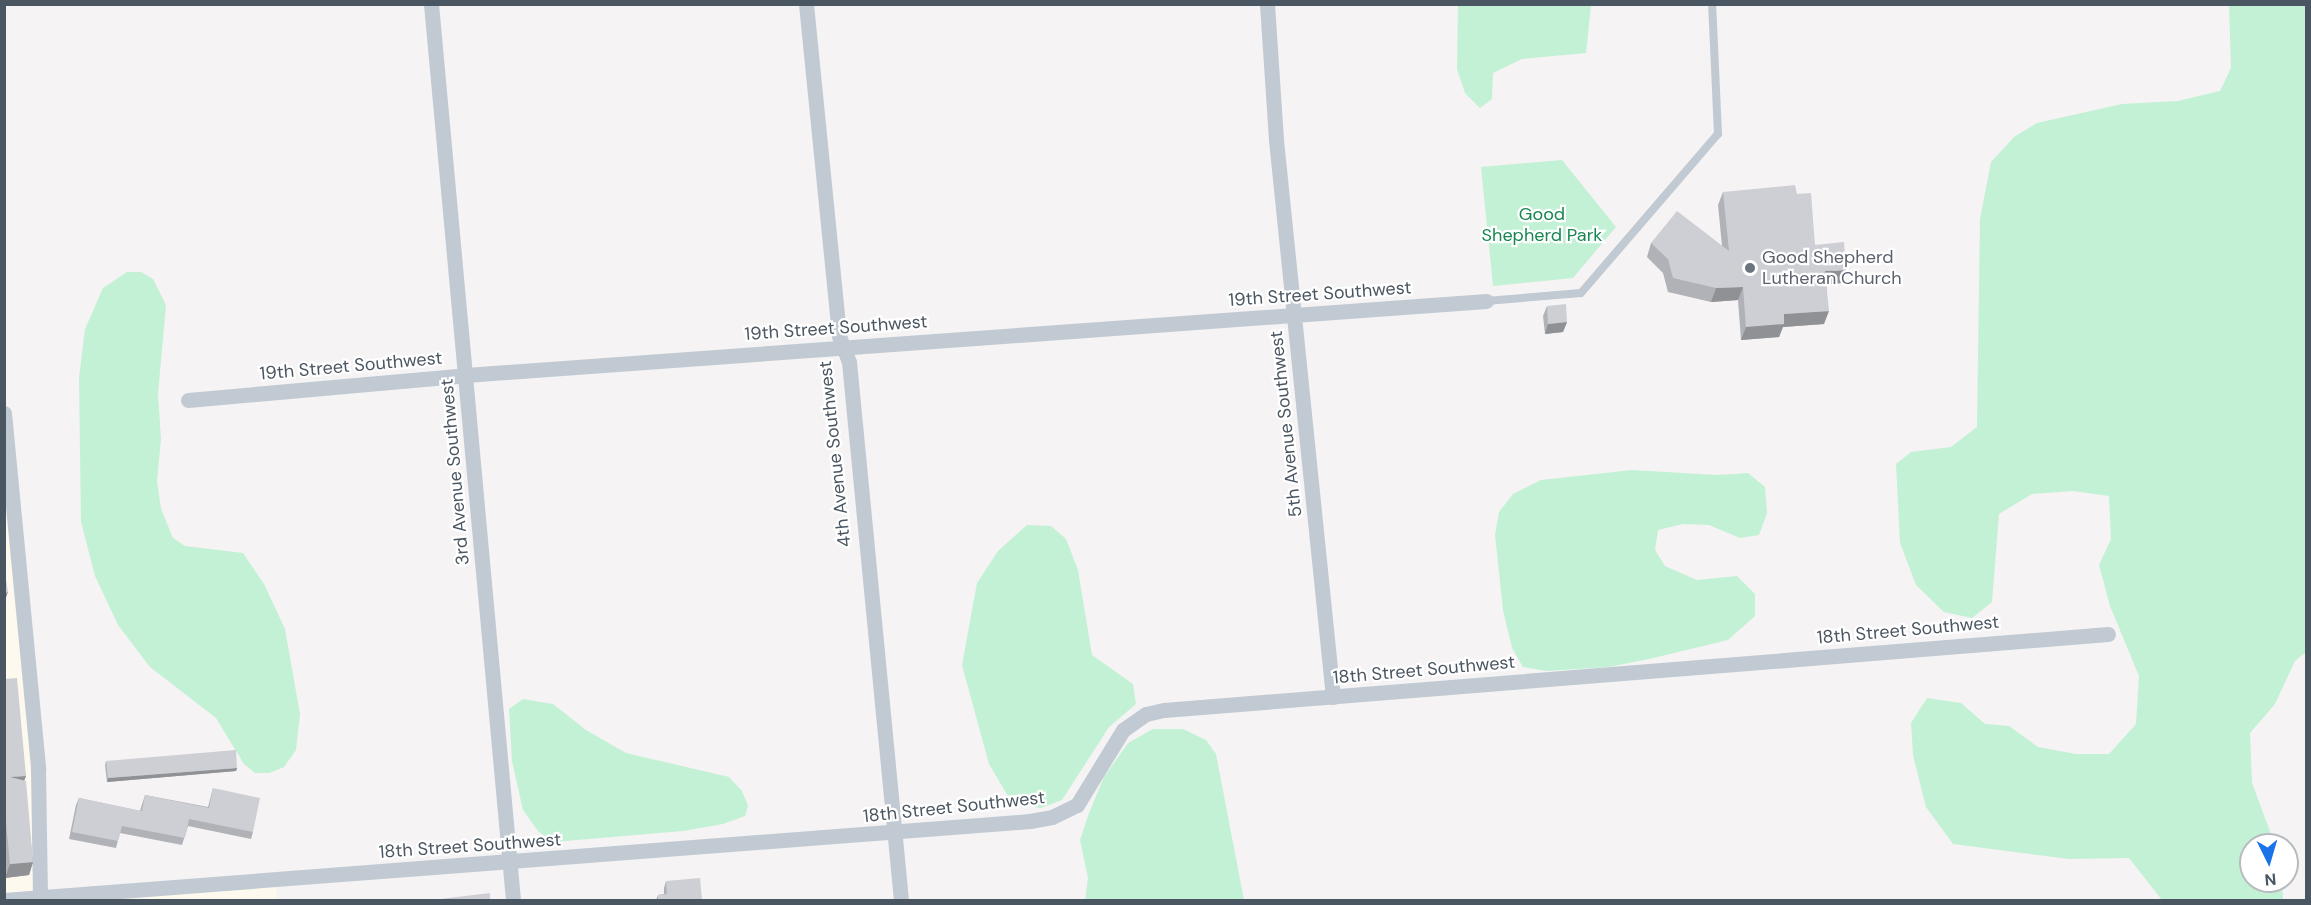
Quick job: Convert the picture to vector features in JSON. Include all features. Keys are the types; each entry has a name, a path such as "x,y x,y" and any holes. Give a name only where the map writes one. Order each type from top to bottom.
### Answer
{"street":[{"name":"3rd Avenue Southwest","path":"430,4 513,900"},
{"name":"4th Avenue Southwest","path":"806,4 842,347 849,362 901,900"},
{"name":"5th Avenue Southwest","path":"1267,4 1332,697"},
{"name":"19th Street Southwest","path":"188,400 466,375 1486,301"},
{"path":"5,414 38,768 40,897"},
{"name":"18th Street Southwest","path":"4,900 510,863 1030,821 1068,810 1087,793 1123,730 1146,714 1182,707 1332,697 2108,634"}],"lane":[{"path":"1486,301 1581,293 1718,134 1712,4"}],"path":[{"path":"275,900 284,900"}],"shaded area":[{"path":"4,413 40,897 276,880 277,900 5,900"}],"green space":[{"path":"1458,5 1591,5 1586,53 1522,59 1493,73 1492,99 1480,108 1465,93 1457,69"},
{"path":"2229,5 2306,5 2306,652 2295,661 2275,704 2250,733 2252,783 2271,833 2239,833 2239,893 2283,893 2283,900 2162,900 2129,858 2069,859 1953,844 1926,807 1913,755 1911,723 1927,698 1961,703 1985,724 2009,726 2038,747 2076,754 2109,754 2136,724 2139,676 2110,606 2099,565 2111,539 2109,496 2073,491 2032,494 1999,514 1992,602 1972,618 1944,612 1916,585 1900,543 1896,464 1911,452 1951,447 1977,427 1980,219 1991,162 2014,137 2037,123 2122,104 2178,101 2220,91 2231,68"},
{"name":"Good Shepherd Park","path":"1562,160 1616,227 1573,278 1493,286 1481,167"},
{"path":"127,272 141,272 153,279 166,305 158,394 161,439 157,481 161,509 173,538 185,546 243,553 264,584 285,629 300,714 296,750 284,767 269,773 255,773 244,764 216,718 150,667 118,625 95,576 81,522 79,378 85,329 103,288"},
{"path":"1632,470 1717,475 1748,473 1765,487 1767,513 1759,535 1740,538 1709,525 1683,524 1658,530 1655,550 1665,566 1697,580 1737,576 1755,594 1755,616 1728,640 1649,659 1609,667 1547,671 1523,667 1512,648 1503,610 1495,535 1499,512 1513,494 1541,480"},
{"path":"1027,525 1051,526 1066,539 1078,570 1092,655 1133,684 1136,704 1109,727 1062,800 1041,808 1012,803 989,764 962,665 977,583 998,551"},
{"path":"523,699 553,704 586,730 626,753 729,777 742,791 748,806 745,816 723,824 683,831 553,842 538,831 523,810 512,761 509,709"},
{"path":"1153,729 1183,729 1206,740 1216,754 1244,900 1085,900 1088,878 1080,840 1089,813 1104,777 1128,743"}],"building":[{"name":"Good Shepherd Lutheran Church","path":"1795,185 1797,194 1811,193 1815,245 1844,242 1846,270 1825,271 1829,311 1784,314 1784,324 1746,327 1743,287 1716,288 1673,278 1668,259 1651,243 1677,211 1729,251 1723,192"},
{"path":"1566,304 1567,322 1548,324 1547,306"},
{"path":"4,567 8,592 4,593"},
{"path":"17,678 26,776 10,777 26,781 33,862 10,864 4,801 4,679"},
{"path":"236,750 237,768 108,778 106,761"},
{"path":"213,788 260,798 253,832 189,819 185,838 122,826 118,841 72,832 79,798 142,811 145,795 209,808"},
{"path":"700,878 702,900 658,900 658,895 667,894 666,881"},
{"path":"490,893 490,900 432,900"}],"place":[{"name":"Good Shepherd Lutheran Church","path":"1750,268"}]}
